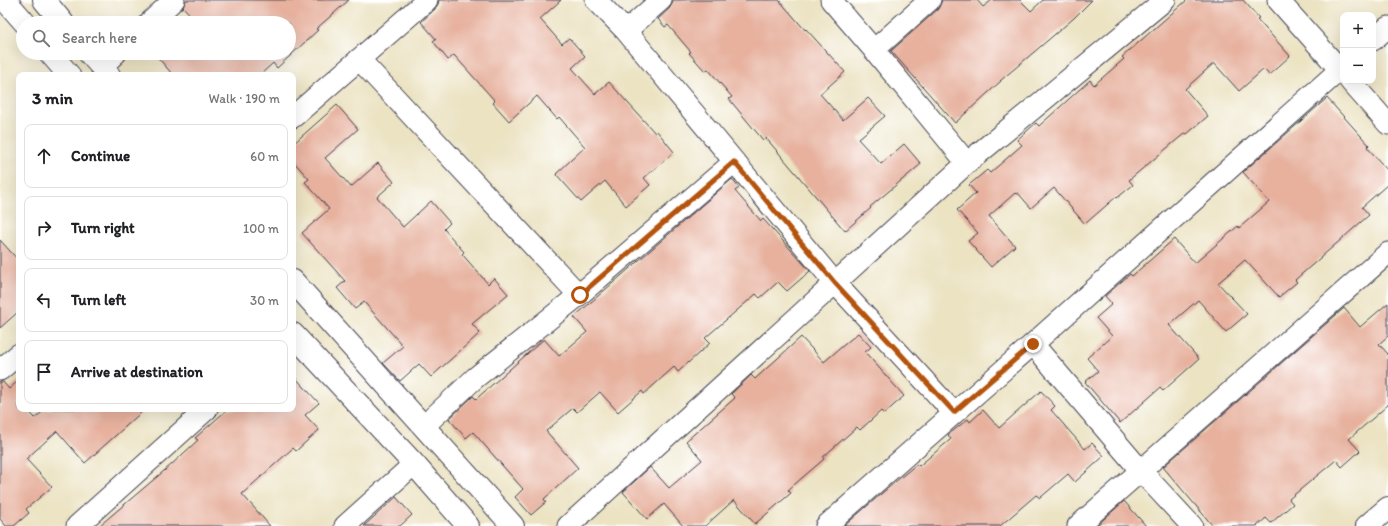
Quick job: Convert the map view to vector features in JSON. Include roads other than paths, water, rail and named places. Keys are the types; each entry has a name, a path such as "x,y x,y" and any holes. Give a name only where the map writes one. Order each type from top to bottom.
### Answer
{"street":[{"path":"5,0 19,16"},
{"path":"44,0 58,16"},
{"path":"157,16 174,0"},
{"path":"296,114 427,0"},
{"path":"596,0 626,32 835,283 954,412"},
{"path":"626,32 661,0"},
{"path":"831,0 967,163"},
{"path":"874,50 930,0"},
{"path":"568,526 967,163 1165,0"},
{"path":"1278,0 1340,69"},
{"path":"1376,37 1388,27"},
{"path":"359,59 580,295"},
{"path":"56,60 66,72"},
{"path":"826,526 954,412 1340,76"},
{"path":"1353,84 1388,124"},
{"path":"424,426 475,378 580,295 734,162"},
{"path":"1078,526 1388,253"},
{"path":"296,284 513,526"},
{"path":"296,337 414,464 468,526"},
{"path":"1033,344 1141,471 1192,526"},
{"path":"0,370 16,357"},
{"path":"77,526 204,412"},
{"path":"345,526 414,464"},
{"path":"1367,526 1388,508"}]}
